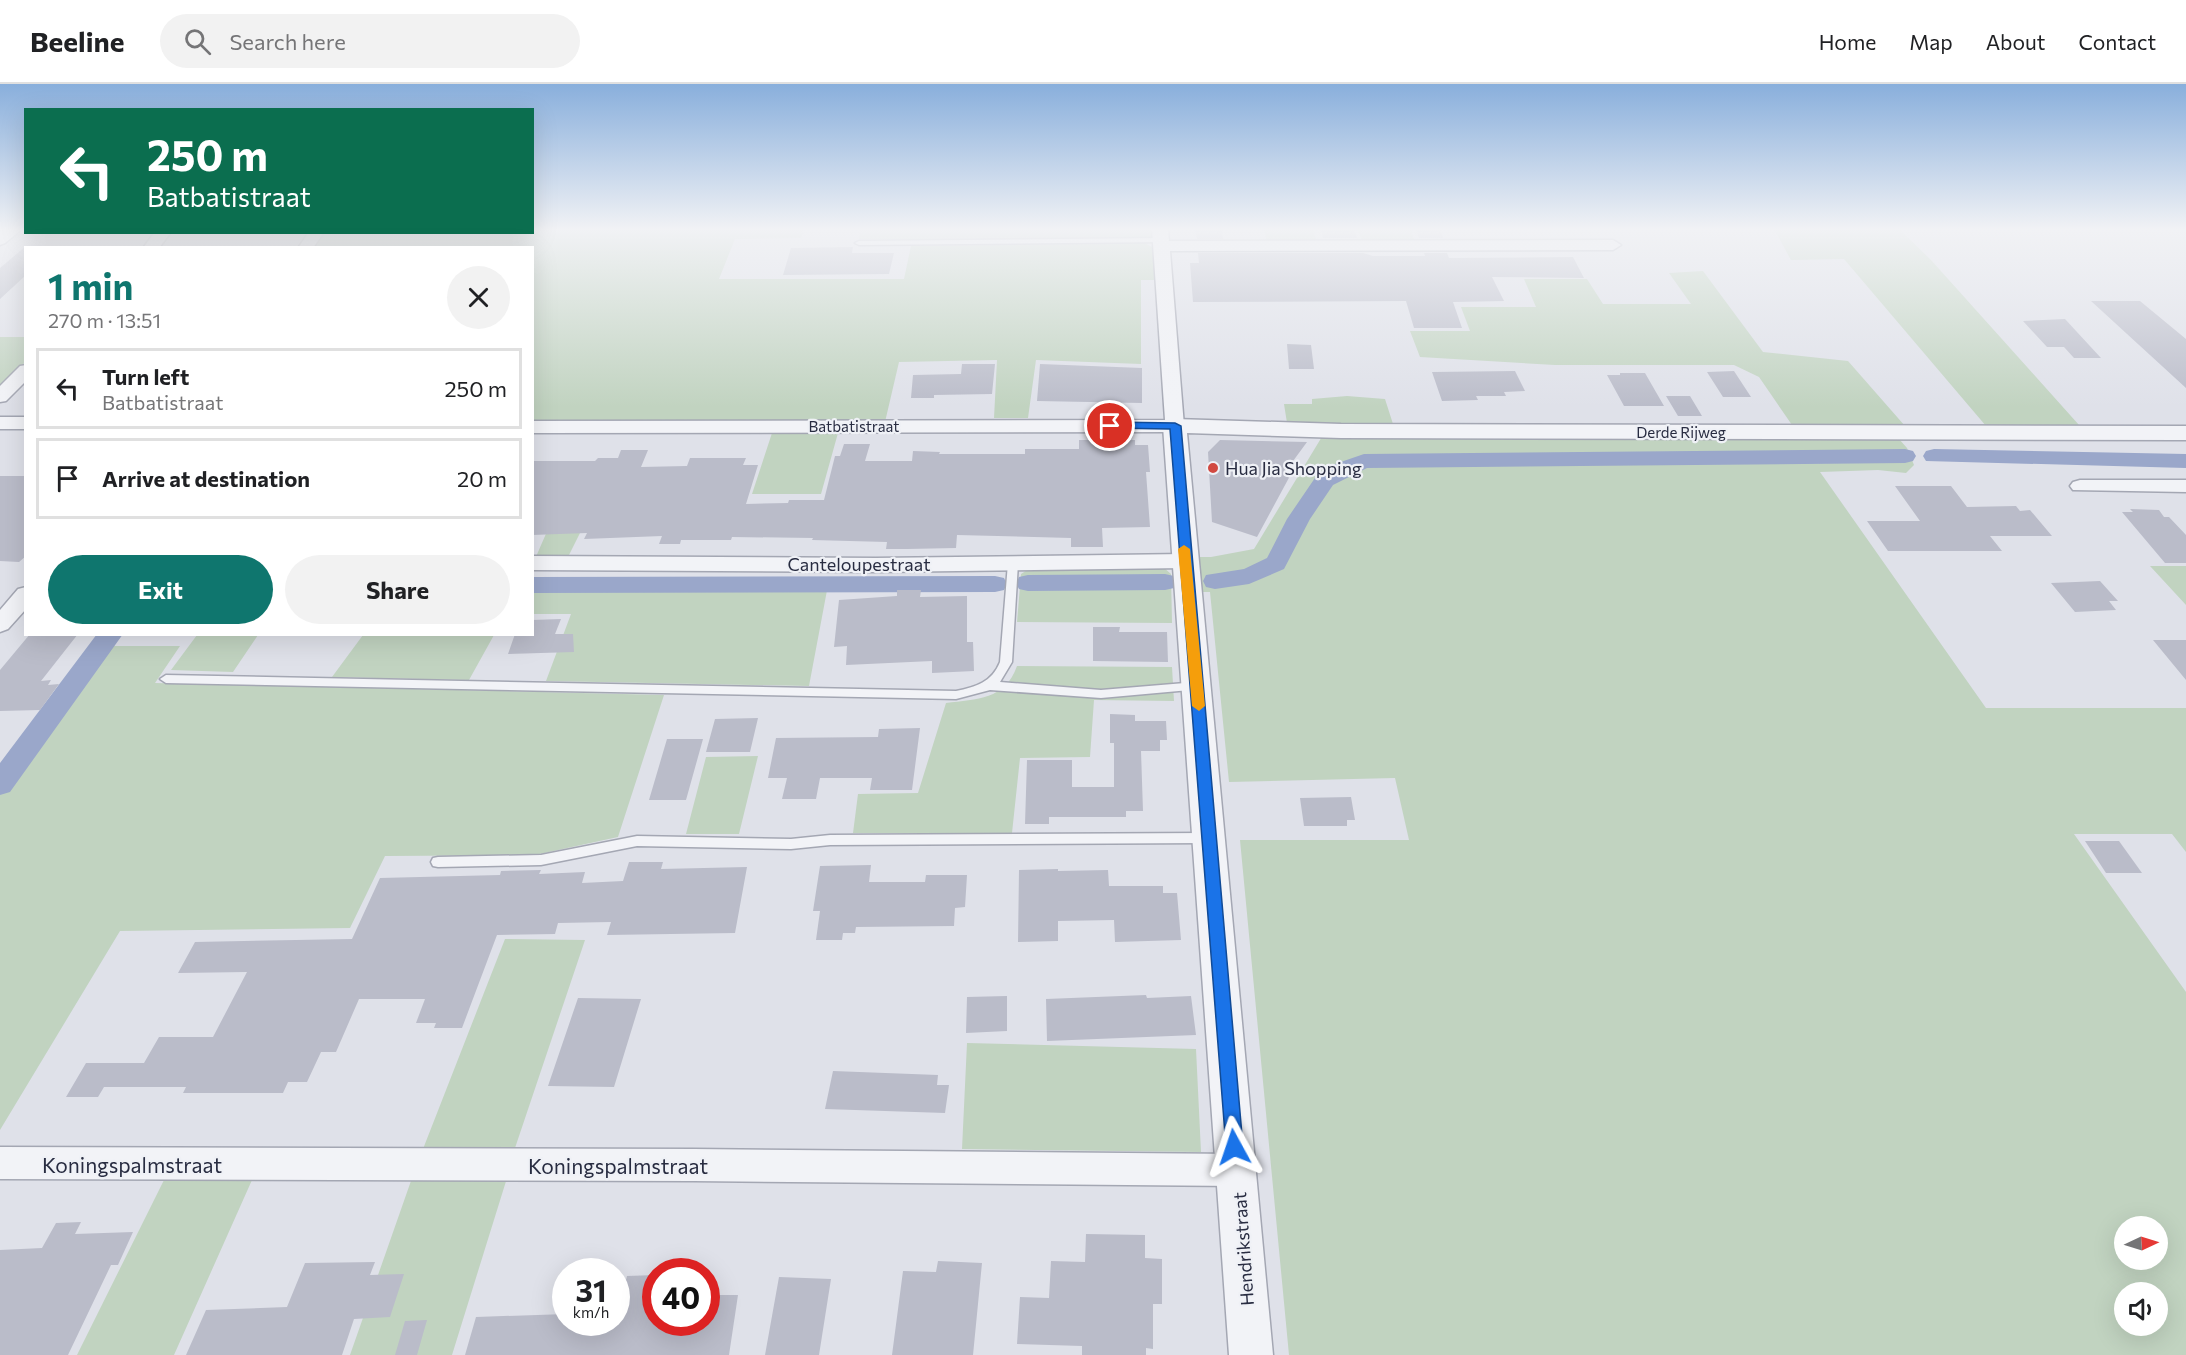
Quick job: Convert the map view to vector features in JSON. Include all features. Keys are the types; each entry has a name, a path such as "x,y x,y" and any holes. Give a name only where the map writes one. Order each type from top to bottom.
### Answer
{"street":[{"path":"1165,288 1175,426"},
{"path":"0,397 24,372"},
{"path":"0,423 24,423"},
{"name":"Batbatistraat","path":"534,427 1024,424 1175,426"},
{"name":"Derde Rijweg","path":"1175,426 1341,431 2186,433"},
{"name":"Hendrikstraat","path":"1175,426 1251,1355"},
{"path":"2080,486 2186,486"},
{"name":"Canteloupestraat","path":"534,563 876,565 1185,561"},
{"path":"0,624 24,596"},
{"name":"Koningspalmstraat","path":"0,1163 682,1164 1237,1170"}],"lane":[{"path":"166,679 956,695 990,686 1003,672 1006,662 1013,563"},
{"path":"990,686 1101,694 1197,686"},
{"path":"438,862 541,860 637,841 790,844 830,840 1208,838"}],"green space":[{"path":"534,288 1141,288 1141,364 1036,360 1028,418 994,418 997,360 899,362 885,422 534,422"},
{"path":"1528,288 1593,288 1603,304 1691,304 1680,288 1716,288 1763,352 1848,361 1905,426 1792,425 1759,377 1734,365 1555,365 1420,357 1410,331 1470,331 1461,307 1536,307"},
{"path":"1869,288 1956,288 2079,425 1986,426"},
{"path":"0,337 24,337 24,363 0,389"},
{"path":"1347,396 1385,399 1393,424 1287,423 1284,404 1312,404 1312,399"},
{"path":"772,433 838,433 821,494 752,494"},
{"path":"1323,435 1899,439 1907,448 1914,465 1906,473 1878,470 1820,472 1986,708 2186,708 2186,852 2172,834 2074,834 2186,992 2186,1355 1289,1355 1240,840 1409,840 1395,778 1229,782 1210,592 1198,592 1195,557 1211,557 1254,549"},
{"path":"562,497 598,497 567,559 535,559"},
{"path":"2150,566 2186,566 2186,605"},
{"path":"1032,567 1163,567 1171,574 1172,623 1017,622 1021,574"},
{"path":"534,585 828,585 809,686 546,681 571,614 534,614"},
{"path":"196,636 257,636 233,672 171,670"},
{"path":"362,636 493,636 469,680 332,677"},
{"path":"102,646 180,646 155,683 664,695 618,837 535,855 385,856 350,928 120,931 0,1130 0,784"},
{"path":"1017,666 1172,667 1174,701 1094,700 1090,757 1020,758 1012,833 853,833 858,794 918,793 946,703 989,696 997,692 1012,677"},
{"path":"758,756 739,834 686,834 706,757"},
{"path":"505,939 585,940 514,1151 423,1149"},
{"path":"967,1043 1196,1049 1201,1152 962,1149"},
{"path":"412,1178 507,1178 452,1355 350,1355"},
{"path":"164,1180 252,1180 174,1355 77,1355"}],"building":[{"path":"0,288 12,288 0,299"},
{"path":"1192,288 1498,288 1504,301 1453,302 1462,328 1414,328 1406,301 1193,302"},
{"path":"2091,301 2140,301 2186,339 2186,388"},
{"path":"2065,319 2101,358 2074,358 2064,347 2047,347 2023,321"},
{"path":"1287,344 1311,345 1314,369 1289,369"},
{"path":"962,364 995,364 992,394 934,395 934,398 911,398 913,375 961,374"},
{"path":"1040,364 1142,368 1142,403 1037,401"},
{"path":"1515,371 1525,391 1504,392 1506,396 1476,396 1478,400 1442,401 1432,372"},
{"path":"1734,371 1751,397 1723,397 1707,372"},
{"path":"1620,373 1645,373 1664,406 1624,406 1607,375 1620,375"},
{"path":"1666,396 1690,396 1702,416 1678,416"},
{"path":"1079,440 1135,440 1135,445 1148,445 1150,472 1146,472 1150,527 1102,528 1103,547 1071,547 1071,538 957,535 956,548 886,549 887,542 812,540 813,538 732,537 731,540 681,540 680,544 659,544 662,536 584,539 587,533 534,535 534,461 595,461 598,458 618,458 621,450 648,450 641,467 687,466 690,458 746,458 743,465 758,465 746,504 824,500 835,456 840,456 844,444 870,444 865,461 912,461 913,451 940,452 939,454 1025,454 1025,449 1079,449"},
{"path":"1220,440 1307,442 1285,472 1291,474 1257,537 1212,522 1208,452"},
{"path":"0,476 24,476 24,558 19,562 0,561"},
{"path":"1895,486 1951,486 1967,507 2016,506 2020,511 2030,510 2052,536 1990,536 2002,551 1888,551 1867,521 1920,521"},
{"path":"2130,509 2159,510 2164,517 2169,517 2186,535 2186,563 2165,563 2122,512 2133,512"},
{"path":"2100,581 2118,601 2109,601 2116,610 2075,612 2051,583"},
{"path":"897,590 921,590 920,597 967,596 967,642 973,642 974,671 932,673 932,661 846,665 847,646 834,647 839,600 897,596"},
{"path":"561,619 555,634 573,634 574,652 508,654 514,636 534,636 534,620"},
{"path":"1093,627 1120,627 1119,632 1167,632 1168,662 1093,661"},
{"path":"28,636 76,636 41,681 51,680 48,685 59,684 40,710 0,711 0,670"},
{"path":"2153,640 2186,640 2186,680"},
{"path":"1110,714 1135,715 1135,721 1166,721 1167,740 1160,740 1160,751 1141,751 1143,811 1126,811 1126,817 1049,817 1049,824 1025,824 1027,760 1072,760 1072,787 1114,787 1114,743 1110,743"},
{"path":"758,718 750,752 706,752 715,719"},
{"path":"920,728 912,790 870,790 872,778 820,778 816,799 782,799 787,778 768,778 776,738 878,737 879,729"},
{"path":"667,739 703,739 686,800 649,800"},
{"path":"1351,797 1355,820 1347,820 1347,826 1304,826 1300,798"},
{"path":"2085,841 2119,841 2142,873 2106,873"},
{"path":"629,862 663,862 661,869 747,867 735,933 607,935 611,922 558,923 555,934 497,935 462,1028 434,1028 436,1023 416,1023 425,999 359,999 336,1052 321,1052 307,1082 288,1082 283,1093 183,1093 186,1087 104,1087 98,1097 66,1097 86,1063 144,1063 159,1037 213,1037 247,972 178,973 195,942 352,939 380,878 500,875 501,871 541,870 539,874 585,872 582,883 623,881"},
{"path":"871,865 869,882 925,882 926,875 967,875 965,907 955,908 954,926 856,927 855,933 843,933 842,940 816,940 820,911 813,911 820,866"},
{"path":"1058,869 1058,871 1108,870 1109,886 1163,886 1163,893 1177,893 1181,940 1115,942 1114,920 1058,921 1058,941 1018,942 1019,870"},
{"path":"1146,995 1147,998 1191,996 1196,1035 1047,1041 1046,999"},
{"path":"1007,996 1007,1031 966,1033 967,997"},
{"path":"578,998 641,999 614,1087 548,1086"},
{"path":"833,1071 938,1075 937,1085 949,1085 945,1113 825,1109"},
{"path":"81,1222 75,1234 133,1232 118,1265 111,1265 68,1355 0,1355 0,1250 42,1248 56,1223"},
{"path":"1086,1234 1145,1235 1145,1258 1162,1259 1162,1304 1153,1304 1153,1349 1146,1348 1146,1355 1082,1355 1082,1346 1017,1344 1020,1297 1049,1298 1051,1261 1085,1262"},
{"path":"938,1261 982,1263 973,1355 892,1355 903,1271 936,1272"},
{"path":"375,1262 370,1275 404,1274 390,1317 354,1319 342,1355 186,1355 206,1310 287,1307 305,1263"},
{"path":"642,1275 642,1336 720,1336 720,1295 738,1295 729,1355 465,1355 476,1317 552,1314 552,1336 630,1336 630,1276"},
{"path":"779,1277 831,1279 819,1355 765,1355"},
{"path":"427,1320 417,1355 395,1355 405,1321"}],"waterway":[{"path":"1215,581 1249,576 1276,563 1299,519 1325,480 1343,469 1364,461 1905,456"},
{"path":"1934,456 2186,461"},
{"path":"1028,583 1165,582"},
{"path":"534,585 995,584"},
{"path":"0,784 110,636"}],"slow traffic":[{"path":"1184,549 1199,706"}],"place":[{"name":"Hua Jia Shopping","path":"1213,468"}],"route":[{"path":"1110,426 1175,426 1234,1147"}]}
